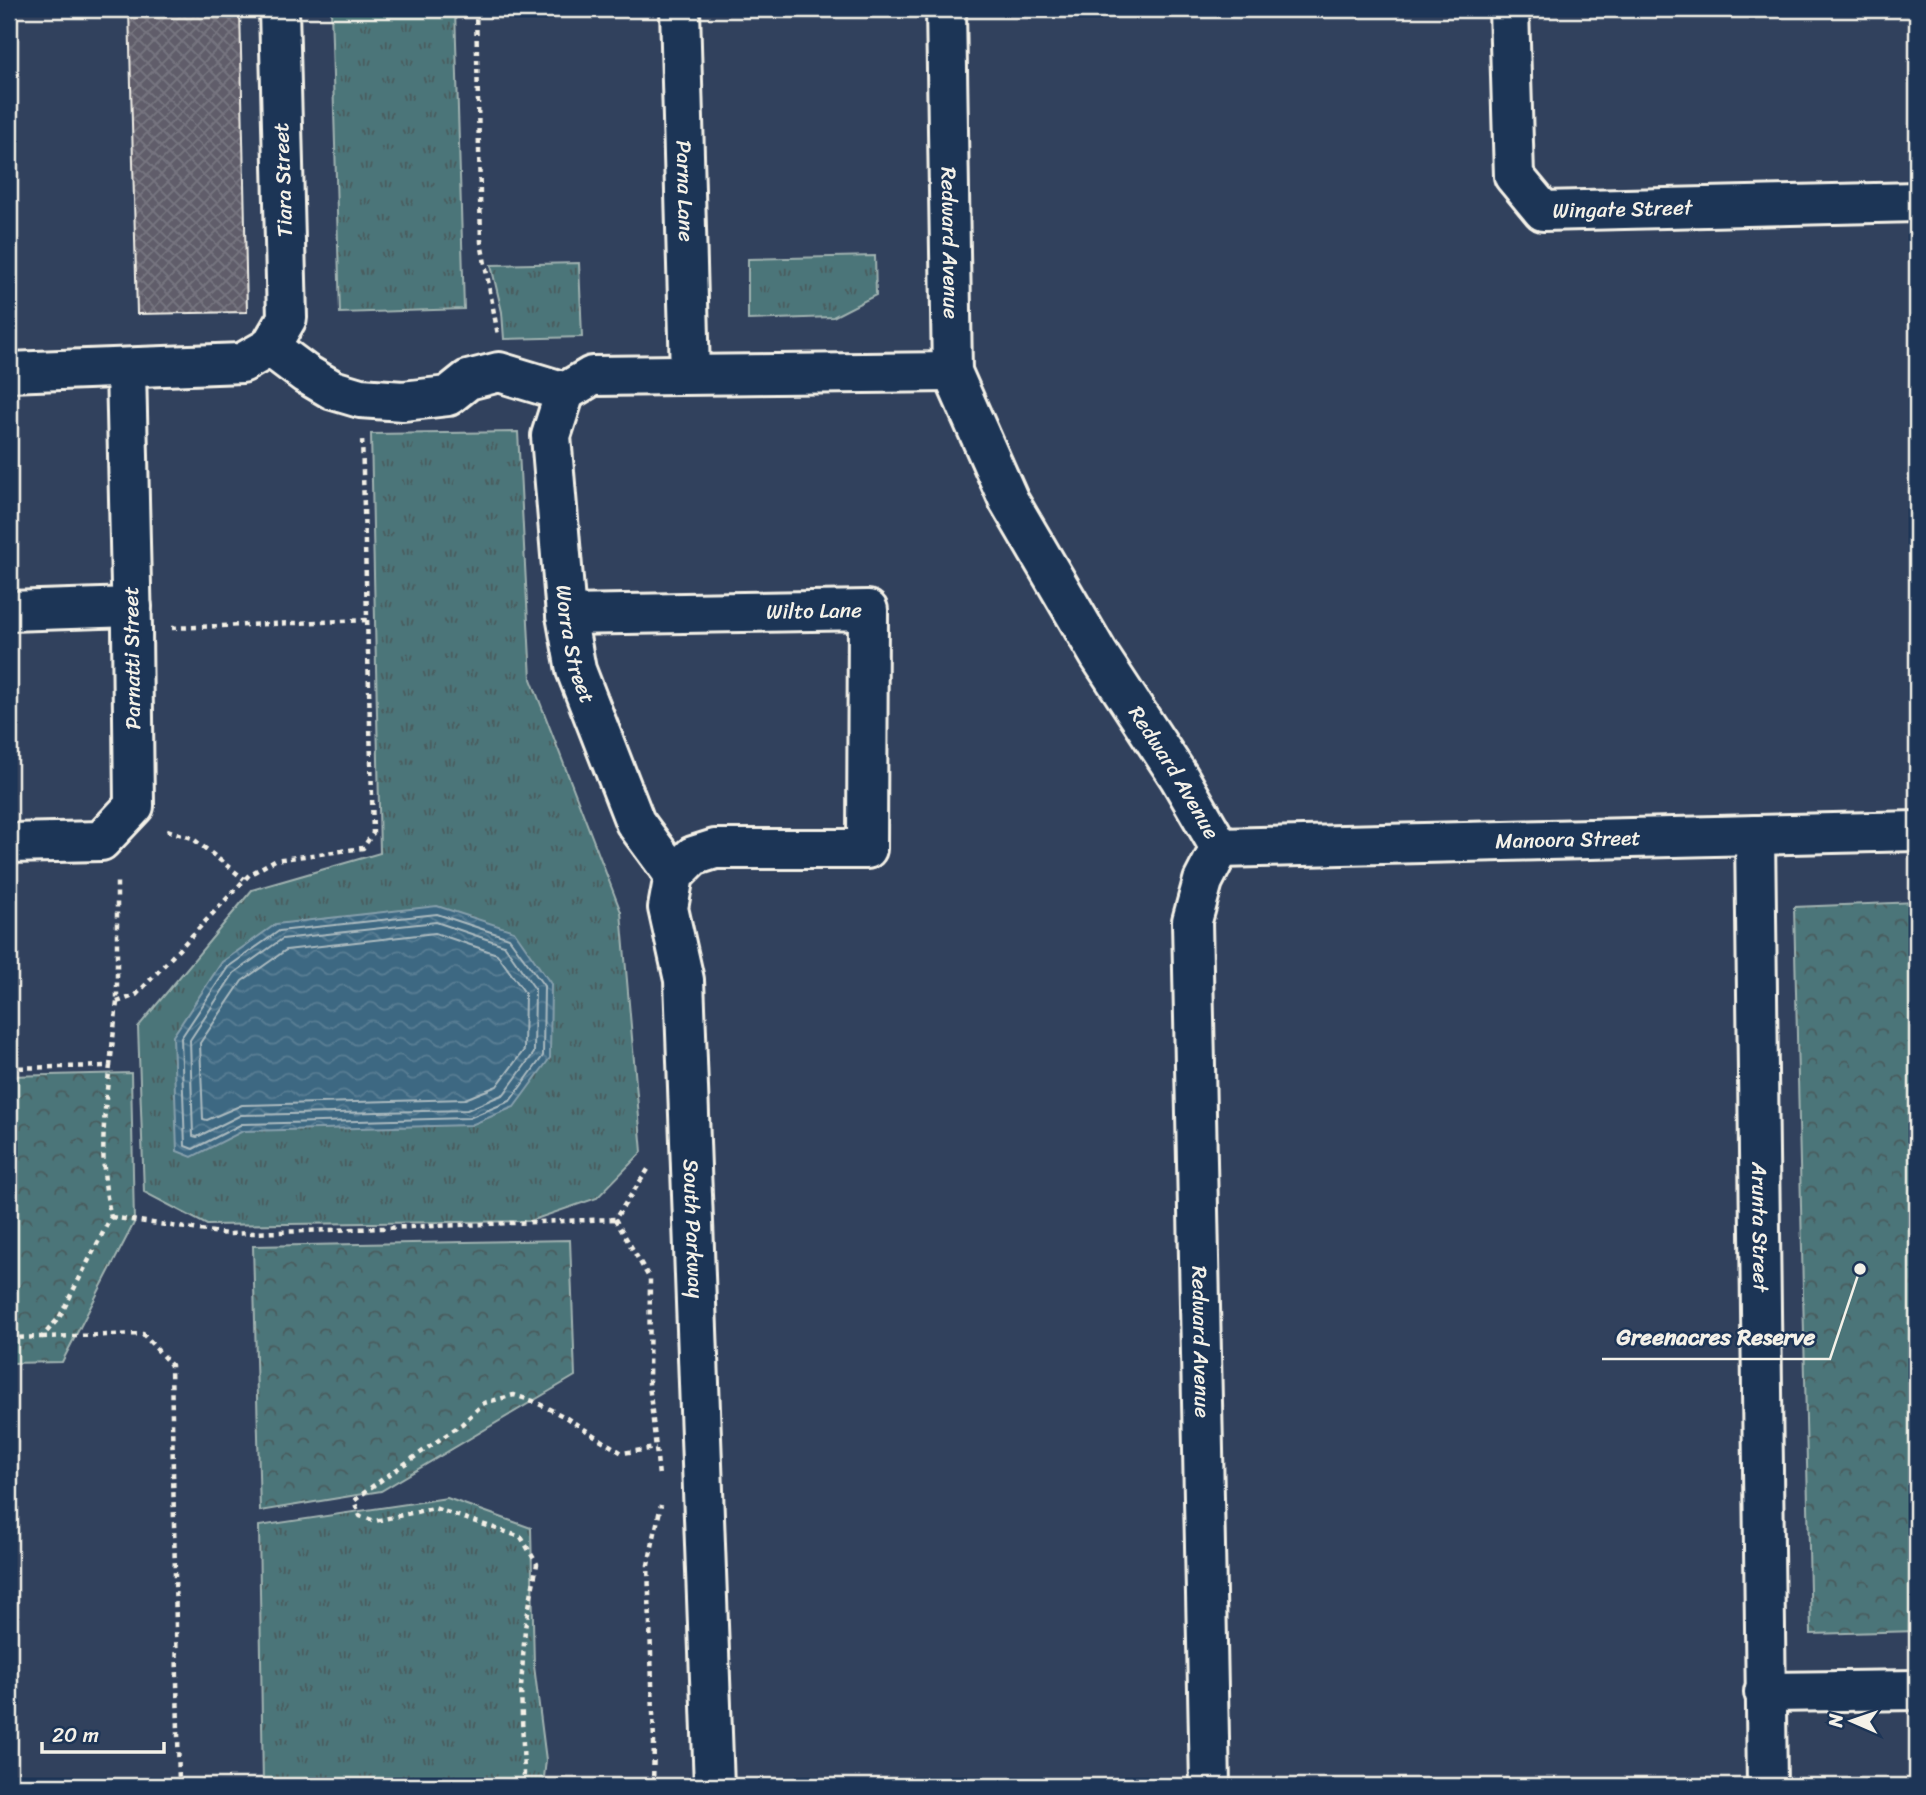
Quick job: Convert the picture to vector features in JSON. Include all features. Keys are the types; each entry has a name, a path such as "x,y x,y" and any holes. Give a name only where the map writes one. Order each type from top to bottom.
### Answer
{"street":[{"name":"Tiara Street","path":"270,347 287,317 279,9"},
{"name":"Parna Lane","path":"680,9 690,374"},
{"name":"Redward Avenue","path":"946,9 952,372 1009,501 1098,655 1180,777 1220,848 1203,881 1192,921 1210,1786"},
{"name":"Wingate Street","path":"1509,9 1514,176 1543,211 1917,202"},
{"path":"9,372 242,363 270,347 333,390 360,398 404,401 448,396 468,380 499,372 565,392 592,376 952,372"},
{"name":"Parnatti Street","path":"9,843 101,841 134,806 126,369"},
{"name":"Worra Street","path":"565,392 551,436 566,615 576,670 635,822 674,875"},
{"name":"Wilto Lane","path":"566,615 868,610 867,849 715,849 693,856 674,875"},
{"path":"9,611 132,618"},
{"name":"Manoora Street","path":"1220,848 1917,831"},
{"name":"Arunta Street","path":"1755,835 1767,1786"},
{"name":"South Parkway","path":"674,875 668,908 684,979 715,1786"},
{"path":"1764,1692 1917,1690"}],"path":[{"path":"475,9 481,242 499,346"},
{"path":"117,1002 136,995 244,879 275,860 363,848 373,833 362,424"},
{"path":"132,618 368,620"},
{"path":"166,830 192,838 244,879"},
{"path":"42,1337 59,1318 111,1217 105,1191 103,1110 117,1002 117,865"},
{"path":"9,1068 110,1066"},
{"path":"615,1219 658,1154 691,1154"},
{"path":"111,1217 226,1234 615,1219"},
{"path":"615,1219 650,1279 649,1384 660,1488"},
{"path":"9,1338 143,1334 171,1365 179,1786"},
{"path":"522,1786 525,1628 537,1564 521,1537 434,1508 374,1521 360,1516 354,1501 462,1424 484,1403 514,1395 534,1401 565,1417 622,1452 656,1448"},
{"path":"653,1786 648,1565 662,1502"}],"green space":[{"path":"331,9 455,9 464,309 340,313"},
{"path":"875,256 876,295 833,317 748,320 748,259"},
{"path":"579,263 582,337 504,339 502,312 491,265"},
{"path":"518,432 531,679 621,912 642,1152 597,1198 530,1221 207,1225 144,1192 138,1027 252,890 380,853 371,434"},
{"path":"1917,902 1917,1631 1811,1634 1794,907"},
{"path":"131,1073 134,1223 62,1362 9,1363 9,1076"},
{"path":"570,1240 575,1376 381,1491 260,1511 253,1246"},
{"path":"447,1498 531,1528 534,1666 546,1760 543,1786 263,1786 259,1526"}],"water":[{"path":"437,906 514,931 551,984 550,1058 514,1107 471,1125 243,1131 192,1157 177,1151 173,1036 222,962 276,924"}],"building":[{"path":"129,9 240,9 247,312 137,314"}],"place":[{"name":"Greenacres Reserve","path":"1860,1269"}]}
